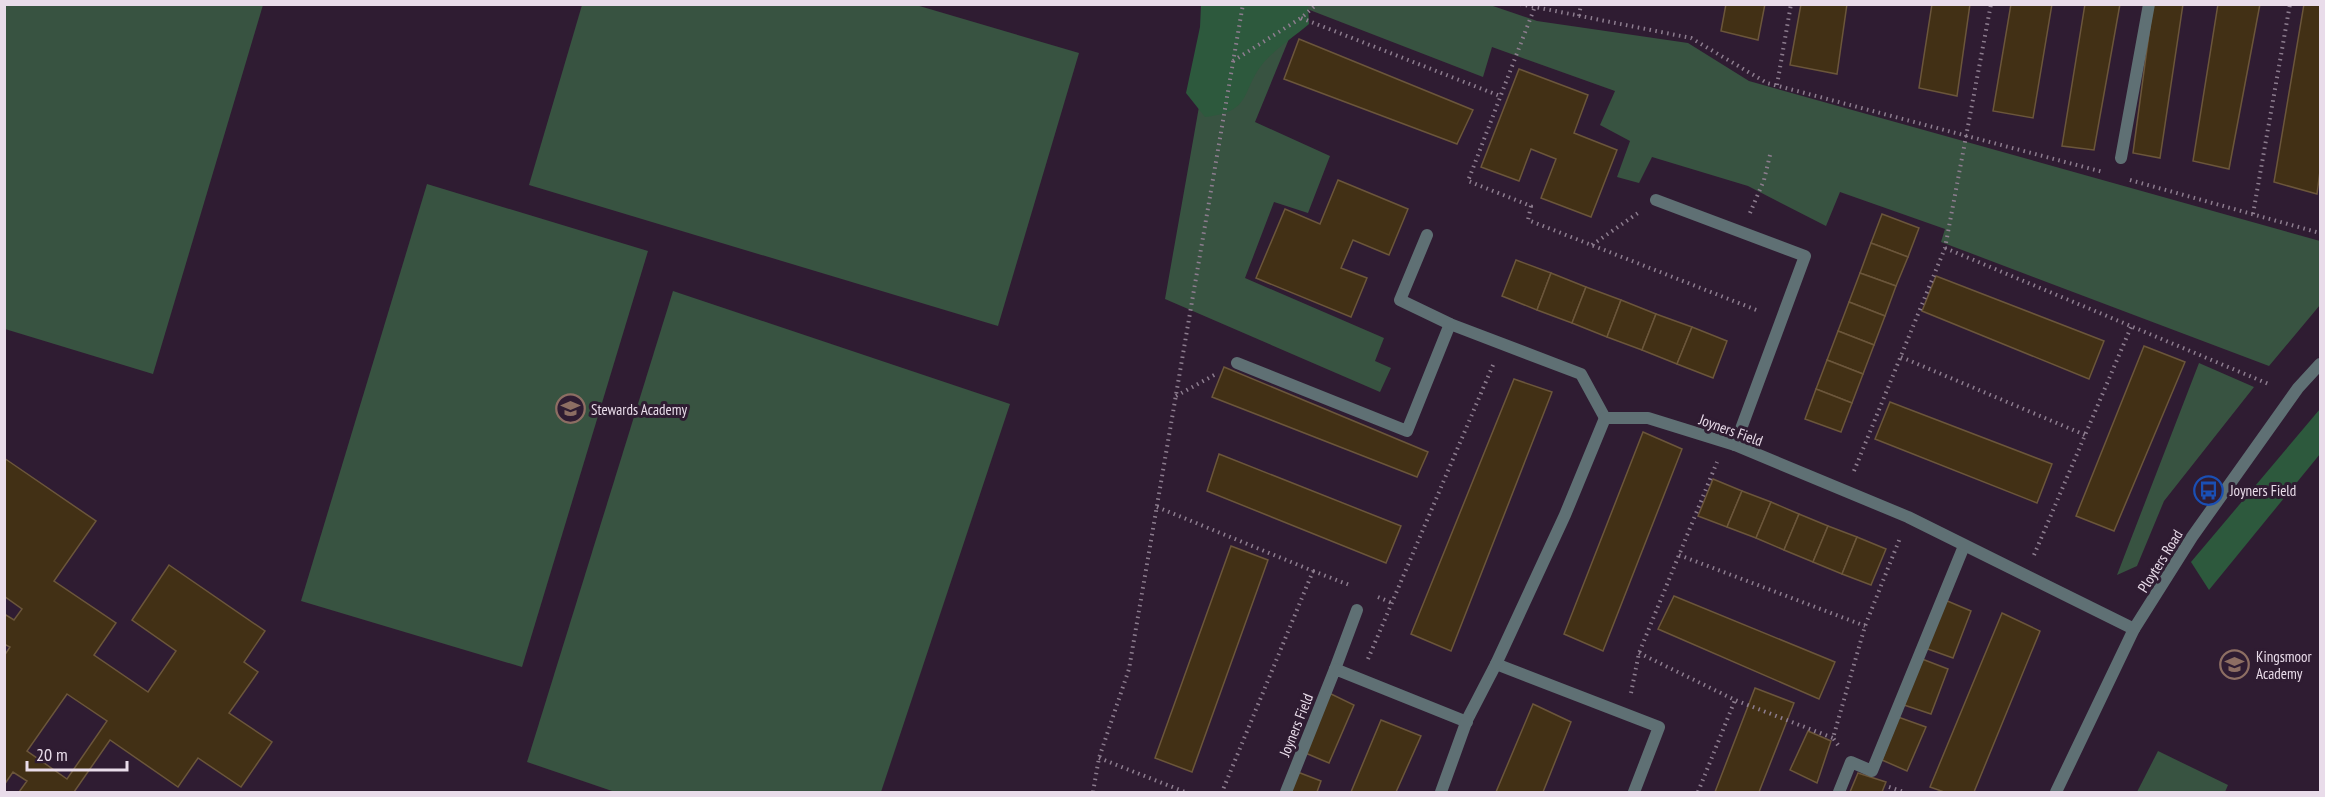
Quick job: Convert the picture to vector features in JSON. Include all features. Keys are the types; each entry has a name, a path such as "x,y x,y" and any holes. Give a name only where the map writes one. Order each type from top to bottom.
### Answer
{"street":[{"path":"2121,158 2149,4"},
{"path":"1656,200 1805,256 1730,443"},
{"path":"1427,235 1400,300 1450,324 1581,374 1605,418 1565,516 1467,722 1441,792"},
{"path":"1237,363 1407,431 1450,324"},
{"name":"Ployters Road","path":"2056,792 2134,630 2192,537 2293,394 2320,364"},
{"name":"Joyners Field","path":"1605,418 1648,418 1730,443 1908,517 2134,630"},
{"path":"1839,792 1851,762 1872,771 1964,546"},
{"name":"Joyners Field","path":"1286,792 1357,610"},
{"path":"1496,664 1659,728 1634,792"},
{"path":"1335,669 1467,722"}],"path":[{"path":"1091,792 1099,758 1130,669 1243,4"},
{"path":"1233,61 1301,18 1317,4"},
{"path":"1520,4 1534,9 1691,38 1767,83 2104,173"},
{"path":"1579,16 1581,4"},
{"path":"1777,85 1791,4"},
{"path":"1845,492 1945,248 1991,4"},
{"path":"2253,214 2290,4"},
{"path":"1534,9 1468,181 1531,206 1528,220 1781,319"},
{"path":"1301,18 1500,96"},
{"path":"1742,232 1764,180 1771,151"},
{"path":"2127,179 2320,233"},
{"path":"1592,245 1656,200"},
{"path":"1945,248 2293,394"},
{"path":"2025,576 2130,327"},
{"path":"1360,680 1502,342"},
{"path":"1901,357 2085,435"},
{"path":"1176,396 1237,363"},
{"path":"1627,714 1640,653 1679,555 1730,443"},
{"path":"1157,507 1313,571 1222,792"},
{"path":"1833,738 1865,626 1908,517"},
{"path":"1679,555 1865,626"},
{"path":"1640,653 1734,700 1833,738 1851,762"},
{"path":"1698,792 1734,700"},
{"path":"1099,758 1185,792"}],"green space":[{"path":"4,5 263,5 153,374 5,329"},
{"path":"582,5 916,5 1079,53 998,326 529,185"},
{"path":"1201,5 1308,5 1309,24 1266,60 1239,104 1232,110 1205,117 1186,93 1200,27"},
{"path":"1217,5 1490,5 1537,21 1688,43 1749,81 2320,241 2320,305 2269,366 1941,242 1945,229 1840,192 1826,226 1748,186 1652,157 1639,183 1617,177 1630,141 1600,125 1615,91 1492,47 1483,77 1302,7 1255,122 1330,156 1308,213 1274,202 1245,278 1384,338 1375,361 1391,368 1380,392 1165,299"},
{"path":"427,184 648,251 522,667 301,601"},
{"path":"673,291 1010,404 881,792 615,792 527,762"},
{"path":"2199,363 2254,387 2164,501 2137,566 2117,575"},
{"path":"2320,409 2320,454 2209,590 2191,562"},
{"path":"2158,751 2228,785 2225,792 2137,792"}],"building":[{"path":"1726,4 1765,4 1758,40 1721,31"},
{"path":"1801,4 1847,4 1837,74 1790,65"},
{"path":"1932,4 1970,4 1957,96 1919,88"},
{"path":"2011,4 2052,4 2033,118 1993,111"},
{"path":"2085,4 2120,4 2094,150 2062,146"},
{"path":"2153,4 2183,4 2160,158 2133,153"},
{"path":"2218,4 2260,4 2229,169 2193,161"},
{"path":"2304,4 2320,4 2320,171 2317,194 2274,182"},
{"path":"1299,39 1473,110 1457,144 1284,79"},
{"path":"1519,69 1588,95 1574,133 1617,150 1591,217 1541,198 1556,159 1531,149 1519,181 1481,167"},
{"path":"1338,180 1408,209 1389,255 1353,240 1341,268 1367,278 1351,317 1256,278 1285,209 1320,224"},
{"path":"1882,214 1919,228 1908,257 1871,243"},
{"path":"1871,243 1908,257 1896,286 1860,273"},
{"path":"1516,260 1551,273 1537,310 1502,296"},
{"path":"1551,273 1586,287 1572,323 1537,310"},
{"path":"1860,273 1896,286 1885,316 1849,302"},
{"path":"1936,276 2104,341 2089,379 1922,311"},
{"path":"1586,287 1621,300 1607,337 1572,323"},
{"path":"1621,300 1656,314 1642,350 1607,337"},
{"path":"1849,302 1885,316 1874,345 1838,331"},
{"path":"1656,314 1692,327 1677,364 1642,350"},
{"path":"1692,327 1727,341 1713,378 1677,364"},
{"path":"1838,331 1874,345 1863,374 1827,360"},
{"path":"2144,346 2185,362 2114,531 2076,516"},
{"path":"1827,360 1863,374 1852,403 1816,389"},
{"path":"1224,367 1428,452 1417,477 1212,397"},
{"path":"1514,379 1552,392 1451,651 1411,634"},
{"path":"1816,389 1852,403 1841,432 1805,419"},
{"path":"1890,402 2052,464 2037,503 1875,439"},
{"path":"1643,432 1682,449 1603,651 1564,634"},
{"path":"1219,454 1401,526 1386,563 1207,491"},
{"path":"4,458 96,521 54,581 116,623 94,655 148,692 176,651 132,620 169,565 265,631 244,662 258,672 229,713 272,742 241,787 198,758 178,787 110,740 74,792 19,792 27,781 13,772 4,785 4,656 10,647 4,644 4,617 6,615 14,620 22,609 4,596","holes":["67,694 107,721 67,779 27,751"]},
{"path":"1713,479 1742,491 1727,527 1698,516"},
{"path":"1742,491 1771,502 1756,538 1727,527"},
{"path":"1771,502 1799,514 1784,550 1756,538"},
{"path":"1799,514 1828,526 1813,562 1784,550"},
{"path":"1828,526 1857,537 1842,574 1813,562"},
{"path":"1857,537 1886,549 1871,585 1842,574"},
{"path":"1231,546 1268,560 1192,772 1155,758"},
{"path":"1674,596 1835,662 1819,699 1658,629"},
{"path":"1945,600 1971,611 1953,658 1925,648"},
{"path":"2002,613 2040,631 1974,792 1944,792 1930,787"},
{"path":"1922,659 1948,669 1931,714 1904,705"},
{"path":"1755,688 1794,703 1759,792 1715,792"},
{"path":"1327,692 1354,705 1329,763 1303,752"},
{"path":"1533,704 1571,722 1543,792 1496,792"},
{"path":"1898,717 1926,727 1907,771 1882,760"},
{"path":"1381,720 1421,736 1396,792 1351,792"},
{"path":"1808,731 1831,741 1817,783 1790,770"},
{"path":"1295,771 1321,781 1317,792 1287,792"},
{"path":"1858,773 1886,782 1882,792 1850,792"}],"place":[{"name":"Stewards Academy","path":"570,409"},
{"name":"Joyners Field","path":"2209,490"},
{"name":"Kingsmoor Academy","path":"2235,665"}]}
